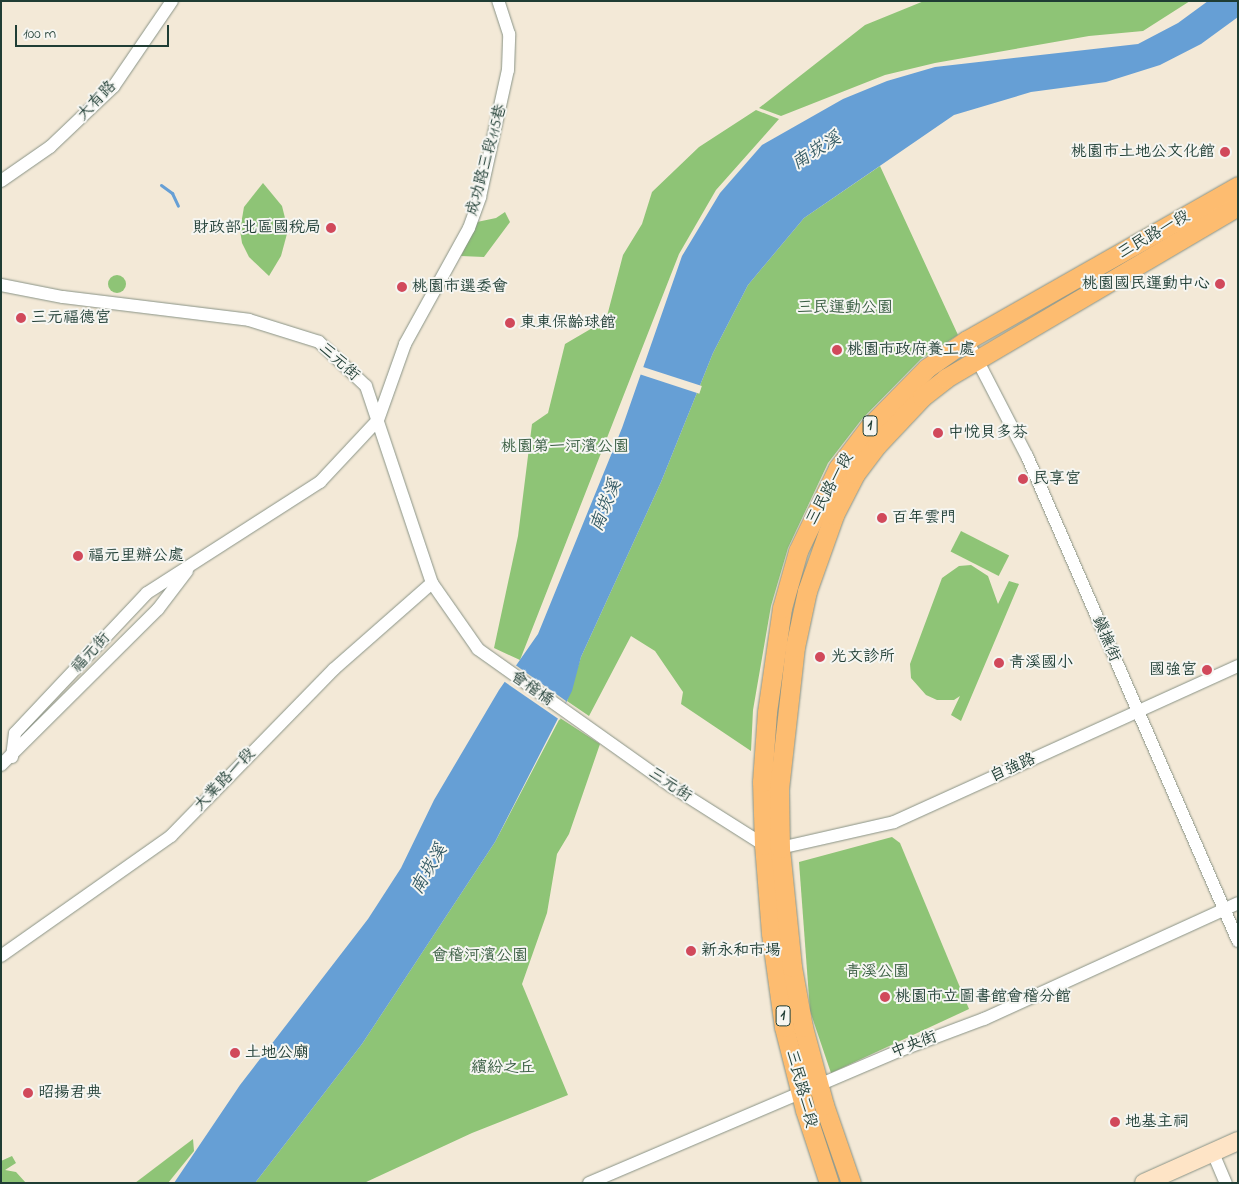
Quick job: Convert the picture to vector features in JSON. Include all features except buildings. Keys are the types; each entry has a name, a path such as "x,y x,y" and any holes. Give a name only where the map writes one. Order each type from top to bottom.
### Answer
{"main road":[{"name":"三民路一段","path":"772,846 762,782 767,712 782,608 798,551 838,468 870,426 927,368 967,340 1238,186"},
{"name":"三民路一段","path":"772,846 795,647 807,591 834,515 855,474 888,432 922,397 975,359 1238,206"},
{"name":"三民路二段","path":"772,846 803,1027 819,1086 851,1183"},
{"name":"三民路二段","path":"772,846 771,933 784,1027 801,1093 829,1183"}],"street":[{"name":"大有路","path":"1,174 47,143 109,81 165,1"},
{"name":"大有路","path":"1,181 50,147 114,86 172,1"},
{"name":"成功路三段115巷","path":"378,420 405,344 468,228 480,197 508,70 509,34 498,1"},
{"name":"三元街","path":"1,285 63,297 249,320 312,338 366,386 432,583 478,649 500,666"},
{"name":"鎮撫街","path":"967,340 975,359 1027,456 1238,942"},
{"name":"福元街","path":"12,757 15,733 147,593 191,565 217,545 320,482 378,420"},
{"name":"福元街","path":"1,765 12,757 158,609 191,565"},
{"name":"大業路一段","path":"1,956 171,836 334,669 432,583"},
{"name":"會稽橋","path":"500,666 565,711"},
{"name":"自強路","path":"772,846 897,821 1238,666"},
{"name":"三元街","path":"565,711 671,786 772,846"},
{"name":"中央街","path":"589,1183 615,1178 801,1093 984,1019 1238,903"},
{"path":"1144,1183 1238,1141"},
{"path":"1213,1153 1226,1183"}],"green space":[{"path":"924,1 1190,1 1143,31 1089,36 935,63 885,75 781,116 759,108 865,25"},
{"name":"桃園第一河濱公園","path":"756,110 779,119 716,190 679,254 520,660 494,648 518,536 532,424 548,413 565,344 606,320 623,255 642,224 652,192 699,147"},
{"name":"三民運動公園","path":"880,166 958,335 921,359 862,419 828,463 788,548 771,606 753,710 751,751 681,704 683,692 655,651 631,636 589,716 567,701 581,657 661,482 713,353 748,285 804,218"},
{"path":"263,183 282,206 288,230 281,256 269,276 249,257 242,243 240,230 244,207"},
{"path":"505,212 510,222 484,257 461,256 477,222 496,218"},
{"path":"117,275 123,278 126,284 123,290 117,293 111,290 108,284 111,278"},
{"path":"961,531 1009,556 999,576 951,551"},
{"path":"971,565 988,576 998,604 1009,581 1019,584 961,721 951,715 960,696 954,700 937,700 926,695 911,678 910,664 942,578 959,566"},
{"name":"會稽河濱公園","path":"560,718 600,744 569,834 557,854 547,913 522,984 568,1095 472,1133 364,1183 255,1183 362,1044 495,842"},
{"name":"青溪公園","path":"892,837 900,843 969,1009 831,1073 810,1011 799,862"},
{"path":"193,1139 194,1151 168,1183 135,1183"},
{"path":"12,1156 16,1163 5,1170 16,1172 26,1183 1,1183 1,1161"}],"water":[{"name":"南崁溪","path":"1208,1 1238,1 1238,17 1201,44 1160,65 1106,82 1031,92 954,115 804,218 748,285 713,353 661,482 581,657 572,691 495,842 362,1044 255,1183 174,1183 240,1085 368,919 401,868 434,800 499,690 538,634 622,428 682,256 720,193 762,145 843,99 887,81 935,67 1138,44 1178,23"}],"pier":[{"path":"640,366 702,386 699,394 638,374"},
{"path":"514,664 566,701 560,720 502,680"}],"waterway":[{"path":"161,185 172,193 178,206"}],"place":[{"name":"桃園市土地公文化館","path":"1225,152"},
{"name":"財政部北區國稅局","path":"331,228"},
{"name":"桃園國民運動中心","path":"1220,284"},
{"name":"桃園市選委會","path":"402,287"},
{"name":"三元福德宮","path":"21,318"},
{"name":"東東保齡球館","path":"510,323"},
{"name":"桃園市政府養工處","path":"837,350"},
{"name":"中悅貝多芬","path":"938,433"},
{"name":"民享宮","path":"1023,479"},
{"name":"百年雲門","path":"882,518"},
{"name":"福元里辦公處","path":"78,556"},
{"name":"光文診所","path":"820,657"},
{"name":"青溪國小","path":"999,663"},
{"name":"國強宮","path":"1207,670"},
{"name":"新永和市場","path":"691,951"},
{"name":"桃園市立圖書館會稽分館","path":"885,997"},
{"name":"土地公廟","path":"235,1053"},
{"name":"昭揚君典","path":"28,1093"},
{"name":"地基主祠","path":"1115,1122"}],"park label":[{"name":"繽紛之丘","path":"503,1068"}]}
